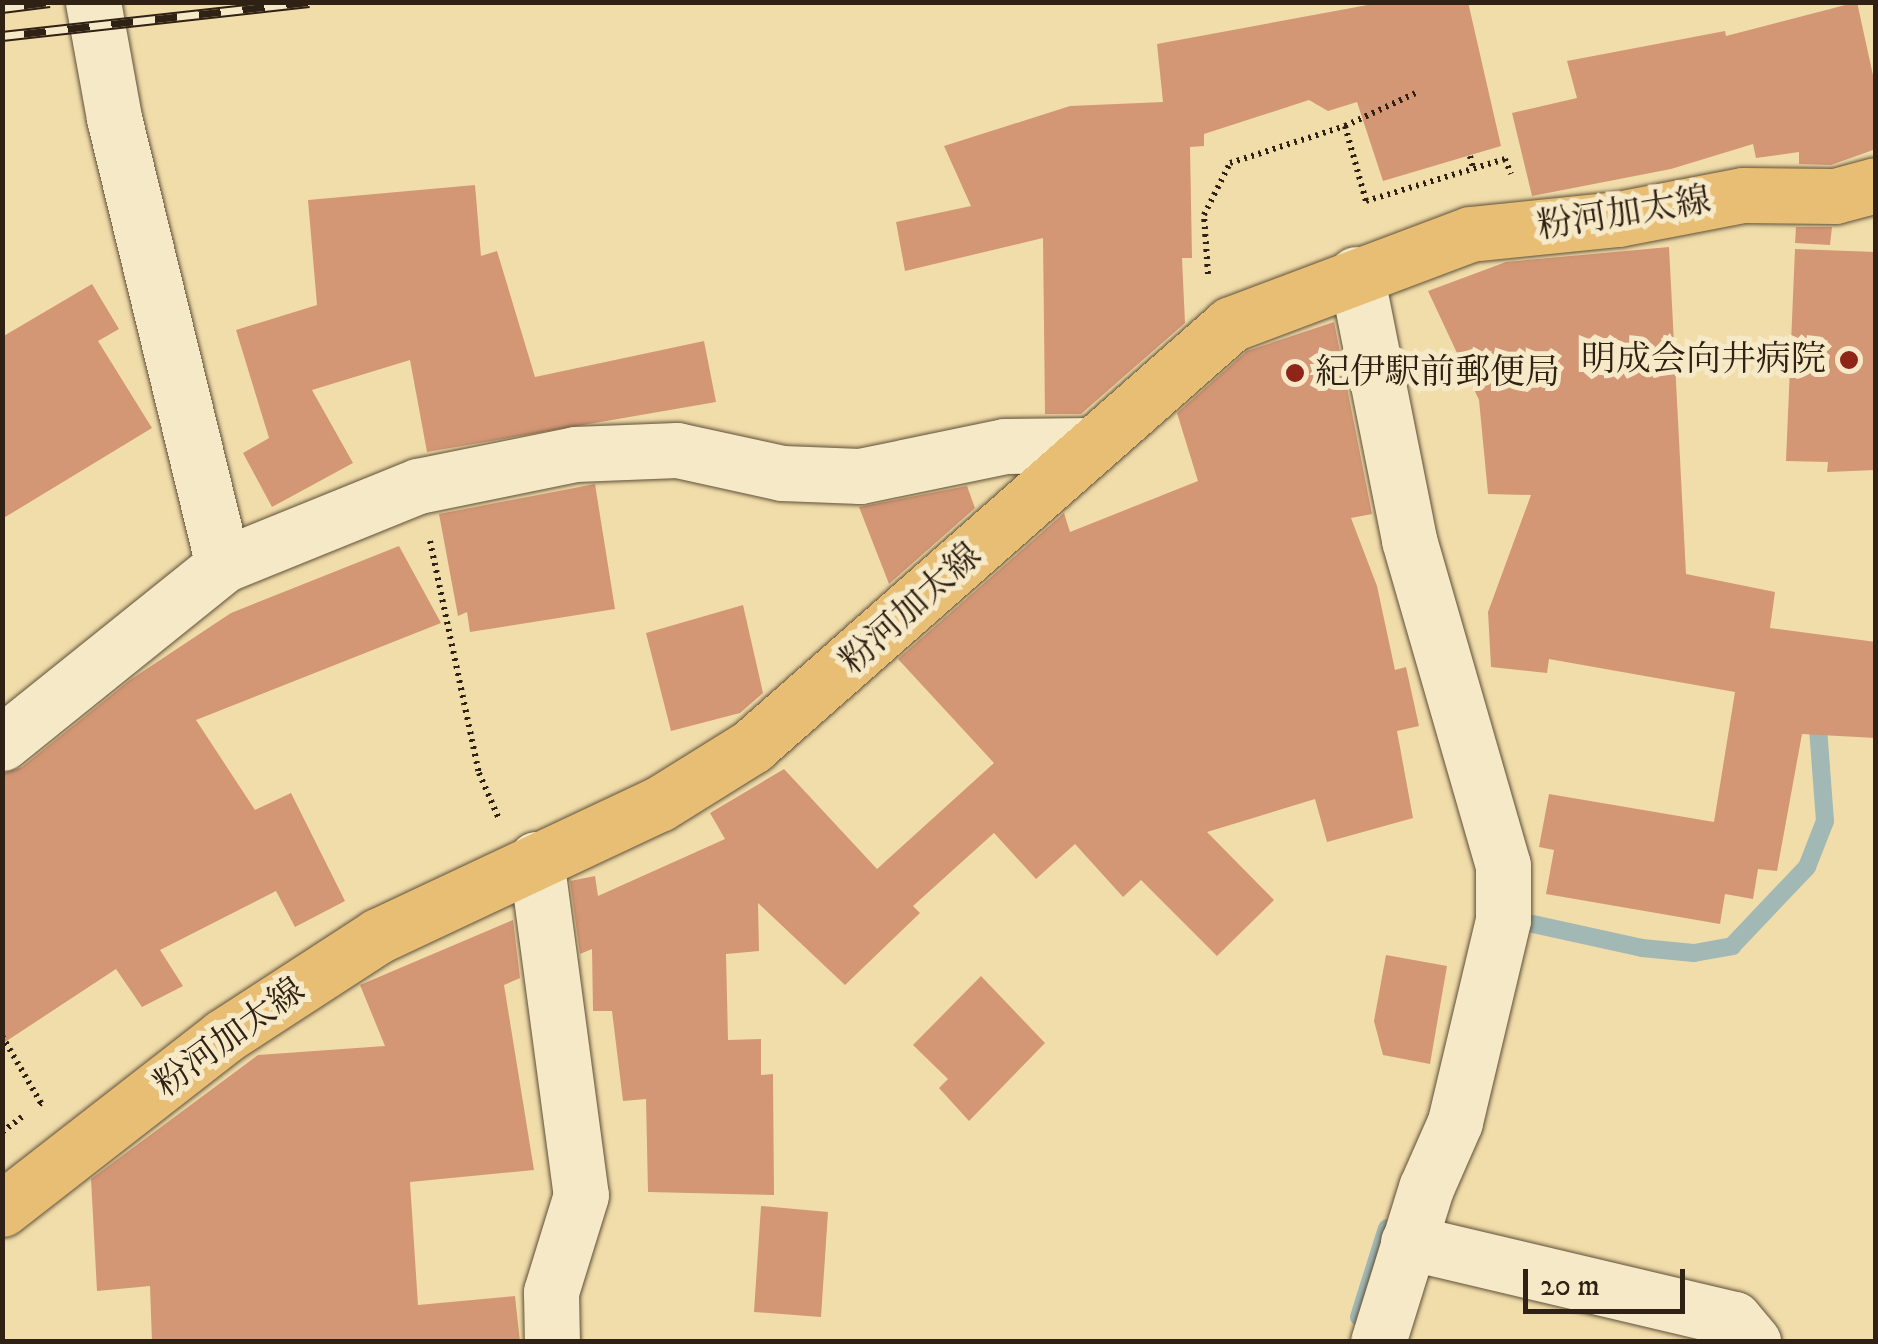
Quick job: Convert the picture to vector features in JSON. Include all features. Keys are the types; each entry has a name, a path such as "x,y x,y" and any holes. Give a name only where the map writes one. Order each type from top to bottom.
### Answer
{"main road":[{"name":"粉河加太線","path":"2,1209 224,1036 378,936 659,804 752,746 1230,324 1470,234 1618,219 1742,195 1835,196 1876,185"}],"street":[{"path":"93,2 114,118 223,566"},
{"path":"1356,274 1409,540 1503,865 1503,920 1456,1122 1408,1242 1378,1342"},
{"path":"2,743 223,566 418,486 576,454 676,450 782,473 860,476 1005,446 1091,445"},
{"path":"527,863 581,1195 552,1292 552,1342"},
{"path":"1408,1242 1734,1319 1752,1342"}],"path":[{"path":"1208,282 1204,215 1230,163 1344,126 1418,92"},
{"path":"1344,126 1366,200 1505,159 1510,193"},
{"path":"1470,156 1473,168"},
{"path":"418,486 480,773 527,863"},
{"path":"2,1036 41,1102 2,1132"}],"building":[{"path":"1384,2 1468,2 1501,146 1383,181 1357,102 1328,111 1309,100 1204,134 1204,146 1190,147 1192,258 1182,258 1185,323 1081,414 1045,414 1043,238 905,271 896,222 971,206 944,146 1070,106 1163,102 1157,44"},
{"path":"1857,2 1876,89 1876,149 1831,165 1799,164 1799,152 1756,158 1753,144 1671,169 1532,196 1512,113 1577,98 1567,61 1725,31 1726,36"},
{"path":"475,185 481,256 497,251 535,377 704,341 716,402 427,452 410,360 312,390 353,463 272,507 243,453 269,438 236,330 317,305 308,200"},
{"path":"1796,227 1832,227 1830,245 1795,243"},
{"path":"1669,247 1686,574 1775,592 1770,628 1876,642 1876,738 1802,734 1777,871 1758,869 1753,899 1725,894 1720,924 1546,894 1554,850 1539,847 1549,794 1714,822 1735,692 1549,659 1547,673 1491,667 1488,612 1531,495 1488,494 1479,400 1428,291 1506,262"},
{"name":"明成会向井病院","path":"1795,249 1876,252 1876,470 1827,472 1828,462 1786,461"},
{"path":"92,284 119,329 98,341 152,428 2,519 2,337"},
{"path":"1334,322 1372,514 1351,518 1377,586 1395,670 1406,667 1419,726 1397,731 1413,818 1327,842 1315,799 1207,832 1274,900 1217,956 1141,880 1123,897 1075,844 1036,879 994,833 913,906 920,913 845,985 758,903 759,951 726,954 728,1040 761,1039 761,1075 773,1074 774,1195 648,1192 646,1099 623,1101 612,1011 593,1011 592,949 580,954 570,881 595,876 598,896 725,839 710,813 784,769 877,869 994,763 898,659 1064,513 1070,532 1198,481 1177,413 1247,351"},
{"path":"595,484 615,609 470,632 467,612 458,616 439,514"},
{"path":"967,486 975,508 889,584 859,507"},
{"path":"399,546 441,623 196,720 255,810 291,793 345,901 295,927 276,891 160,950 183,986 142,1007 116,969 2,1044 2,774 22,767 130,680 231,613"},
{"path":"743,605 763,693 740,713 671,731 646,633"},
{"path":"513,920 520,978 504,985 534,1170 410,1182 418,1305 515,1296 520,1342 152,1342 150,1286 97,1291 91,1179 258,1055 385,1046 360,985"},
{"path":"1386,955 1447,966 1430,1064 1383,1055 1374,1021"},
{"path":"981,976 1045,1043 969,1121 939,1088 948,1079 913,1045"},
{"path":"761,1206 828,1212 821,1317 754,1312"}],"waterway":[{"path":"1533,924 1642,948 1694,953 1732,946 1807,867 1825,821 1817,714"},
{"path":"1359,1317 1387,1228"}],"railway":[{"path":"2,8 50,2"},
{"path":"2,36 309,2"}],"place":[{"name":"明成会向井病院","path":"1849,360"},
{"name":"紀伊駅前郵便局","path":"1295,373"}]}
